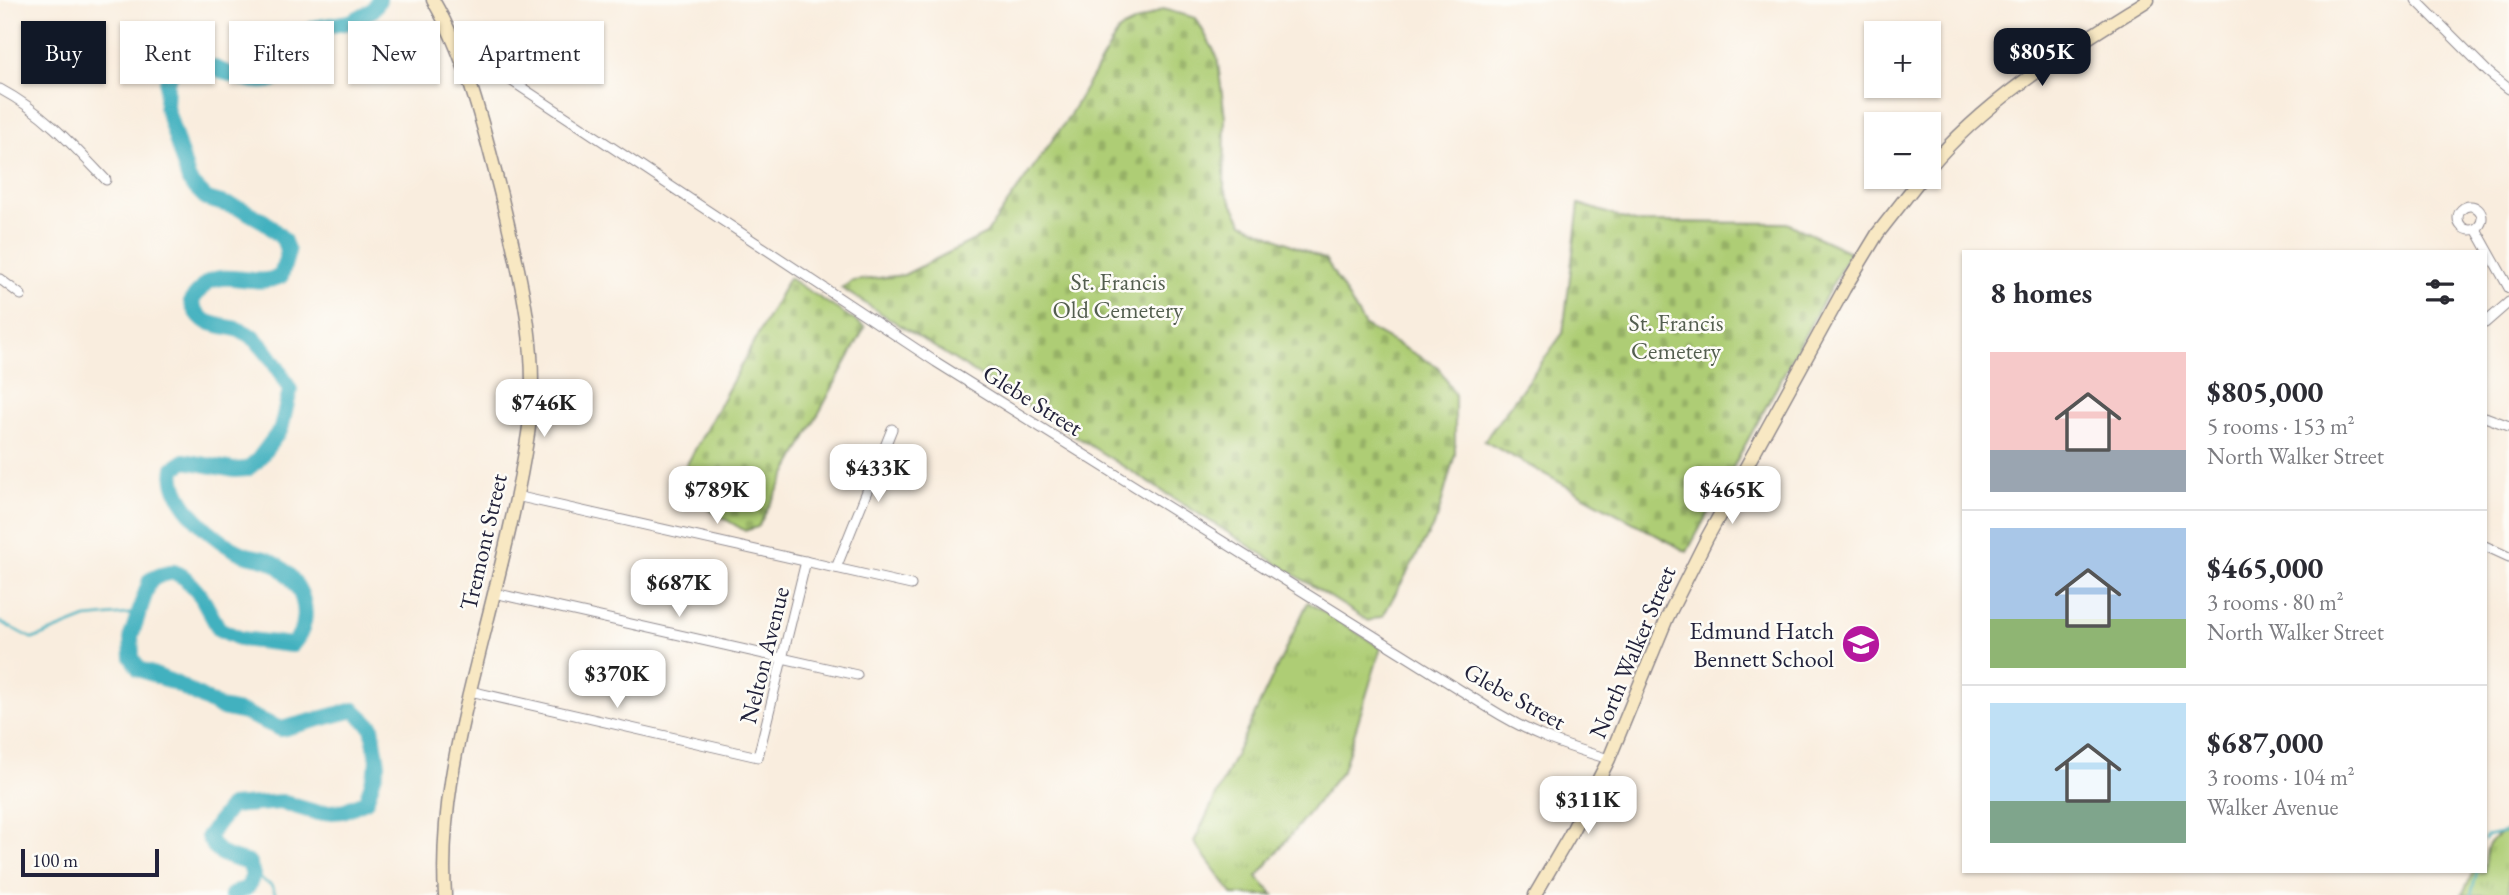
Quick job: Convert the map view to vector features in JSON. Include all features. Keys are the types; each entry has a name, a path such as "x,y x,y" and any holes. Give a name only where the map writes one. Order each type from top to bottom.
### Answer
{"main road":[{"name":"Tremont Street","path":"433,0 454,43"},
{"path":"1941,156 1977,120 2029,77 2148,0"},
{"name":"Tremont Street","path":"445,895 447,805 456,750 516,496 531,411 530,344 514,250 494,166 470,84"},
{"name":"North Walker Street","path":"1535,895 1609,759 1667,618 1707,538 1844,289 1878,233 1913,189"}],"street":[{"path":"2416,0 2488,72 2509,89"},
{"name":"Glebe Street","path":"516,84 936,362 1489,708 1550,741 1609,759"},
{"path":"0,89 33,109 62,132 106,180"},
{"path":"2476,229 2509,288"},
{"path":"0,279 20,295"},
{"path":"2487,321 2509,302"},
{"path":"2487,418 2509,426"},
{"path":"836,568 892,429"},
{"path":"516,496 911,585"},
{"path":"2487,547 2509,557"},
{"name":"Nelton Avenue","path":"470,691 758,757 806,561"},
{"path":"494,593 857,675"}],"green space":[{"name":"St. Francis Old Cemetery","path":"1163,9 1196,18 1217,56 1225,117 1224,189 1243,223 1326,260 1365,326 1438,367 1455,395 1455,454 1437,519 1383,616 1368,621 841,288 853,281 904,275 986,234 1068,118 1119,30"},
{"name":"St. Francis Cemetery","path":"1579,204 1635,222 1787,223 1850,252 1687,552 1484,441 1563,333"},
{"path":"789,278 865,327 758,527 745,531 674,488"},
{"path":"1308,602 1381,648 1343,770 1257,877 1274,895 1233,895 1194,842"},
{"path":"2509,829 2509,895 2462,895 2473,873 2487,873 2488,845"}],"waterway":[{"path":"232,895 248,887 253,875 249,863 220,852 208,836 231,806 281,802 318,813 343,811 366,801 378,764 372,727 354,710 281,729 245,713 221,708 175,683 139,669 132,658 131,636 150,580 161,575 174,572 185,578 201,596 219,629 241,639 292,645 300,634 305,610 297,587 281,568 270,561 244,554 220,540 186,507 174,481 174,468 185,461 234,470 247,469 257,461 281,429 290,390 269,355 252,337 243,332 209,323 196,312 191,301 205,285 218,278 263,280 281,276 288,252 283,239 265,222 242,209 207,199 189,181 166,107 167,81 180,60 202,64 247,80 268,81 279,78 290,73 303,38 313,28 350,22 373,10 379,0"},
{"path":"0,622 33,639 86,618 138,613"},
{"path":"2487,836 2509,831"},
{"path":"2471,895 2477,873"},
{"path":"253,875 271,885 276,895"}],"place":[{"name":"Edmund Hatch Bennett School","path":"1861,644"}]}
